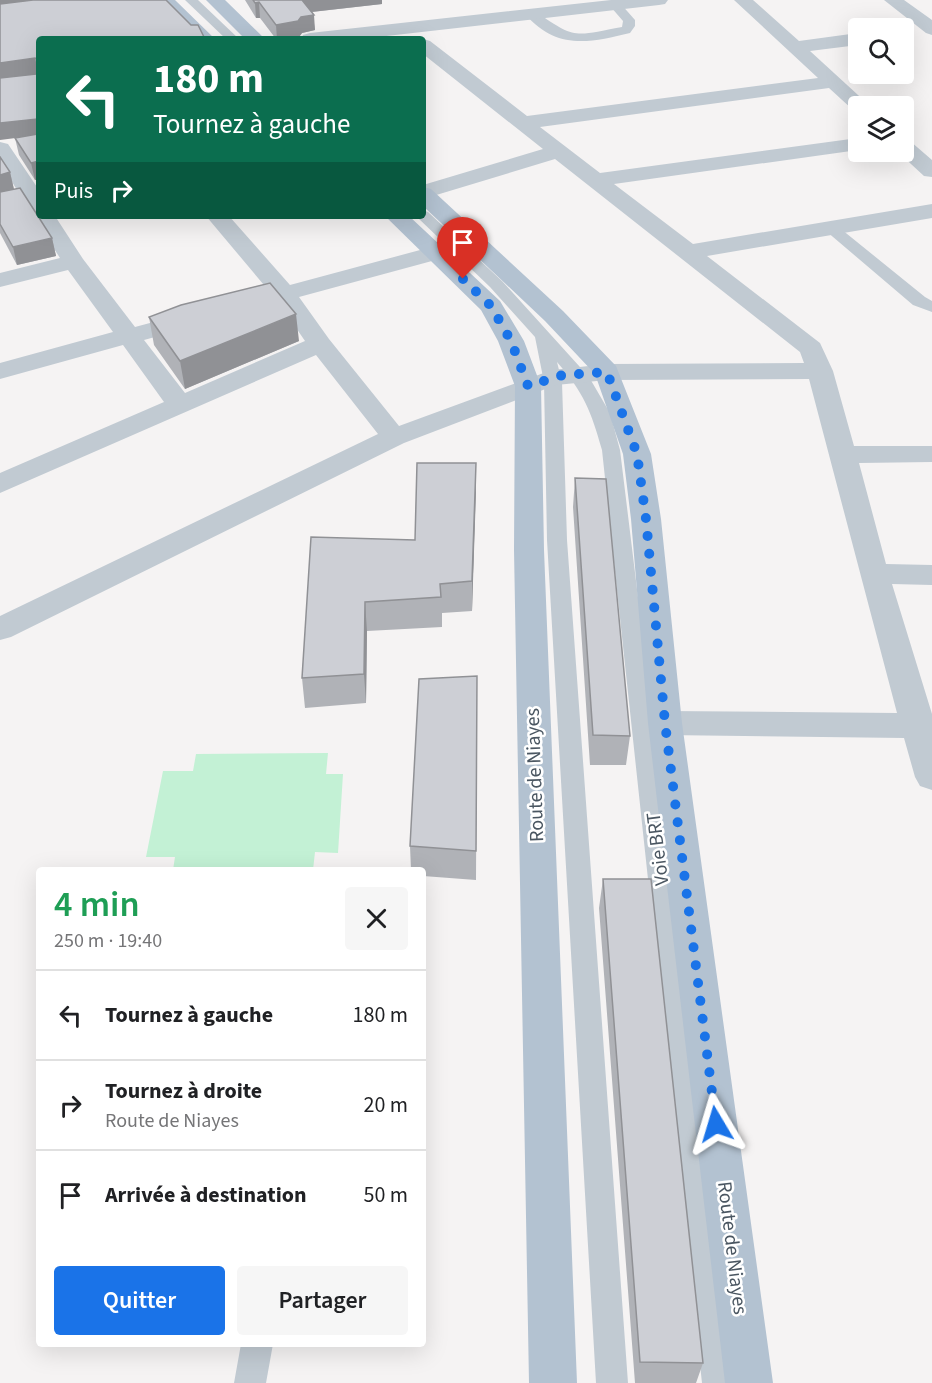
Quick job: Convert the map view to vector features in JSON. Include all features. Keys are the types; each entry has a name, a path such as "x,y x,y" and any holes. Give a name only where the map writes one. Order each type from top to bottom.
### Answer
{"main road":[{"path":"165,0 203,36"},
{"path":"221,1 253,36"},
{"name":"Route de Niayes","path":"426,196 554,315 566,377 529,550 553,1383"},
{"name":"Route de Niayes","path":"399,219 491,306 511,341 566,377 637,454 646,519 665,723 749,1383"}],"street":[{"path":"464,0 478,19"},
{"path":"369,36 408,34 478,19 659,0"},
{"path":"743,0 849,96"},
{"path":"894,0 932,29"},
{"path":"914,31 932,29"},
{"path":"795,47 848,40"},
{"path":"426,47 811,348 820,371 844,455 874,574 924,726 932,777"},
{"path":"522,123 833,82"},
{"path":"594,180 848,145"},
{"path":"7,148 27,200"},
{"path":"426,192 558,151"},
{"path":"914,155 932,171"},
{"path":"688,252 932,211"},
{"path":"46,219 74,262 180,405"},
{"path":"220,219 285,294 320,344 394,437"},
{"path":"0,371 435,253"},
{"path":"0,280 74,262"},
{"path":"0,484 320,344"},
{"path":"0,629 394,437 566,377 820,371"},
{"path":"844,455 932,454"},
{"path":"874,574 932,575"},
{"path":"665,723 924,726"}],"lane":[{"path":"191,0 230,36"},
{"path":"531,14 559,34 577,39 626,30 629,20 616,6"},
{"name":"Voie BRT","path":"426,218 496,284 542,337 566,377 557,540 612,1383"},
{"path":"831,228 919,302 932,307"},
{"name":"Voie BRT","path":"566,377 584,381 601,413 611,450 718,1383"},
{"path":"250,1383 256,1347"}],"green space":[{"path":"328,753 326,774 343,774 338,853 315,852 313,867 173,867 175,857 146,857 163,771 193,771 196,754"}],"building":[{"path":"33,0 166,0 191,25 198,25 204,36 36,36 36,59 0,63 0,4"},
{"path":"253,0 302,0 314,15 276,25 259,2 255,3"},
{"path":"36,74 36,119 0,123 0,78"},
{"path":"36,134 36,162 31,163 15,138"},
{"path":"0,157 10,172 0,175"},
{"path":"20,188 36,213 36,219 40,219 52,238 13,247 0,224 0,192"},
{"path":"270,283 296,314 180,361 149,317 181,305"},
{"path":"417,463 476,463 472,581 440,584 441,597 365,602 364,674 302,678 311,537 415,540"},
{"path":"575,478 606,479 630,736 593,735"},
{"path":"477,676 476,851 410,846 419,679"},
{"path":"603,879 651,879 703,1363 640,1362"}],"route":[{"path":"463,279 491,306 511,341 528,386 563,375 607,372 637,454 646,519 665,723 716,1124"}]}
